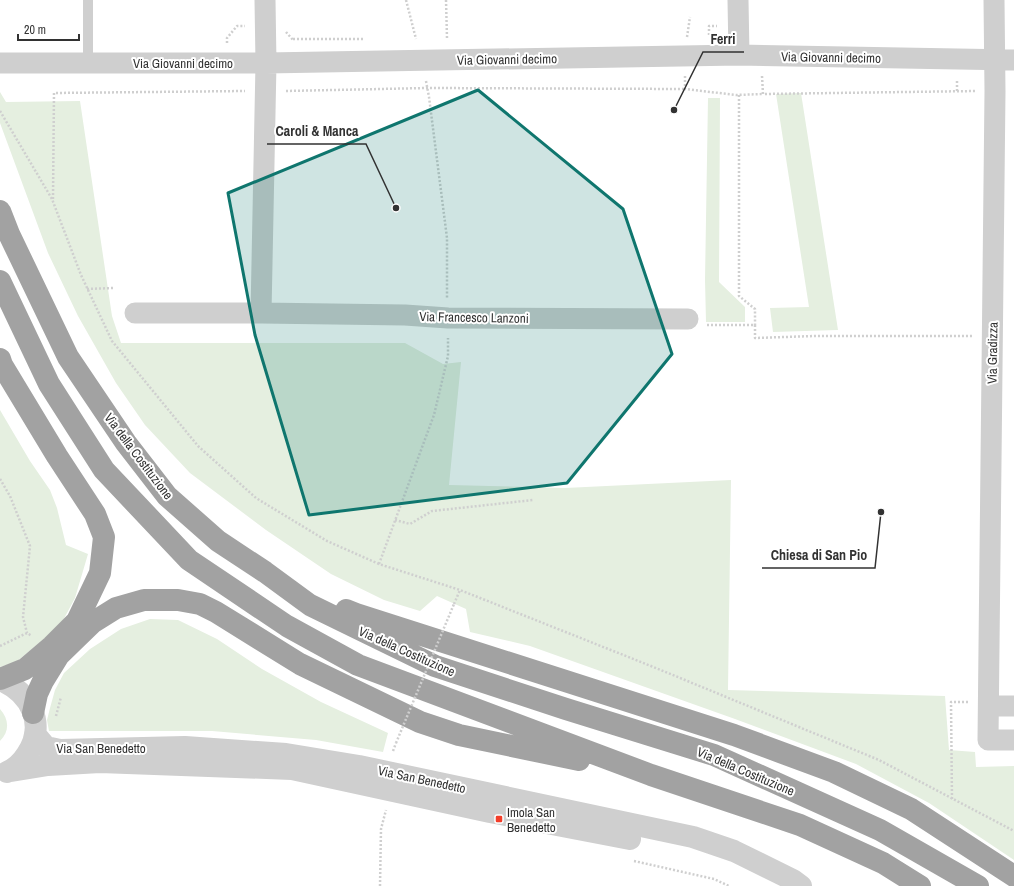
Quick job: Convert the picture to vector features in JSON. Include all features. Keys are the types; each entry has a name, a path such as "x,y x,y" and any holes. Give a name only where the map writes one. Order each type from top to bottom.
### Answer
{"highway":[{"name":"Via della Costituzione","path":"0,211 9,234 68,357 126,443 167,496 218,541 265,572 310,605 435,666 566,710 714,755 880,830 978,886"},
{"name":"Via della Costituzione","path":"0,281 48,384 104,470 189,560 287,626 358,665 651,775 800,825 883,863 920,886"},
{"path":"0,359 57,456 96,514 104,537 100,574 77,621 52,646 25,669 0,679"},
{"path":"265,572 356,614 734,736 834,772 911,809 1014,876"},
{"path":"34,723 37,694 43,681 59,655 92,623 116,608 144,600 178,600 200,604 216,612 300,664 420,722 459,736 540,751 651,775"}],"street":[{"path":"261,313 266,63 265,0"},
{"path":"738,0 739,55"},
{"name":"Via Gradizza","path":"994,0 1005,59 995,91 981,704 988,740 1014,740"},
{"name":"Via Giovanni decimo","path":"0,63 266,63 421,61 686,48 739,55 762,56 1005,59"},
{"name":"Via Francesco Lanzoni","path":"135,313 405,315 448,318 688,319"},
{"name":"Via San Benedetto","path":"0,679 10,684 28,701 34,723 46,747 60,750 186,747 286,754 359,766 693,837 734,851 793,880 802,886"},
{"path":"981,704 1014,706"},
{"name":"Via San Benedetto","path":"5,773 22,761 31,748 34,723"},
{"name":"Via San Benedetto","path":"5,773 48,765 100,762 292,769 490,812 694,852 734,864 771,886"}],"lane":[{"path":"88,0 88,63"}],"path":[{"path":"406,0 421,61"},
{"path":"446,0 447,38"},
{"path":"685,89 686,48 690,17"},
{"path":"293,39 370,39"},
{"path":"762,56 763,94"},
{"path":"52,199 54,93 427,88 685,89 739,95 995,91"},
{"path":"739,95 739,296 755,309 755,338 814,336 979,336"},
{"path":"0,111 52,199 81,275 112,341 198,446 256,498 327,541 379,564 460,590 879,760 1014,831"},
{"path":"87,289 112,288"},
{"path":"688,319 700,325 755,325"},
{"path":"0,479 10,496 30,546 23,617 28,633"},
{"path":"395,520 410,524 432,511 533,500"},
{"path":"396,743 460,590"},
{"path":"952,799 951,702 981,704"},
{"path":"380,886 381,829 386,810"}],"highlighted area":[{"path":"478,90 623,209 672,354 567,483 309,515 255,335 228,193"}],"green space":[{"path":"0,92 6,102 80,101 112,316 121,343 405,343 443,364 461,362 449,485 565,488 731,480 728,690 945,696 949,750 975,752 976,767 1014,766 1014,860 929,803 856,764 530,646 470,632 466,609 437,596 420,611 384,600 331,574 266,530 190,473 145,425 116,383 78,316 48,253 0,123"},
{"path":"801,93 838,330 773,332 770,308 809,307 776,94"},
{"path":"708,98 720,98 719,282 745,307 745,322 706,322 705,280"},
{"path":"0,410 30,461 50,490 57,508 66,545 88,554 75,598 60,626 16,662 0,667"},
{"path":"150,619 178,620 217,639 262,669 321,702 388,733 383,752 316,740 212,731 49,731 47,720 50,708 55,690 64,673 90,649 121,629"},
{"path":"0,709 7,721 7,729 0,741"}],"place":[{"name":"Ferri","path":"674,110"},
{"name":"Caroli & Manca","path":"396,208"},
{"name":"Chiesa di San Pio","path":"881,512"},
{"name":"Imola San Benedetto","path":"499,819"}]}
